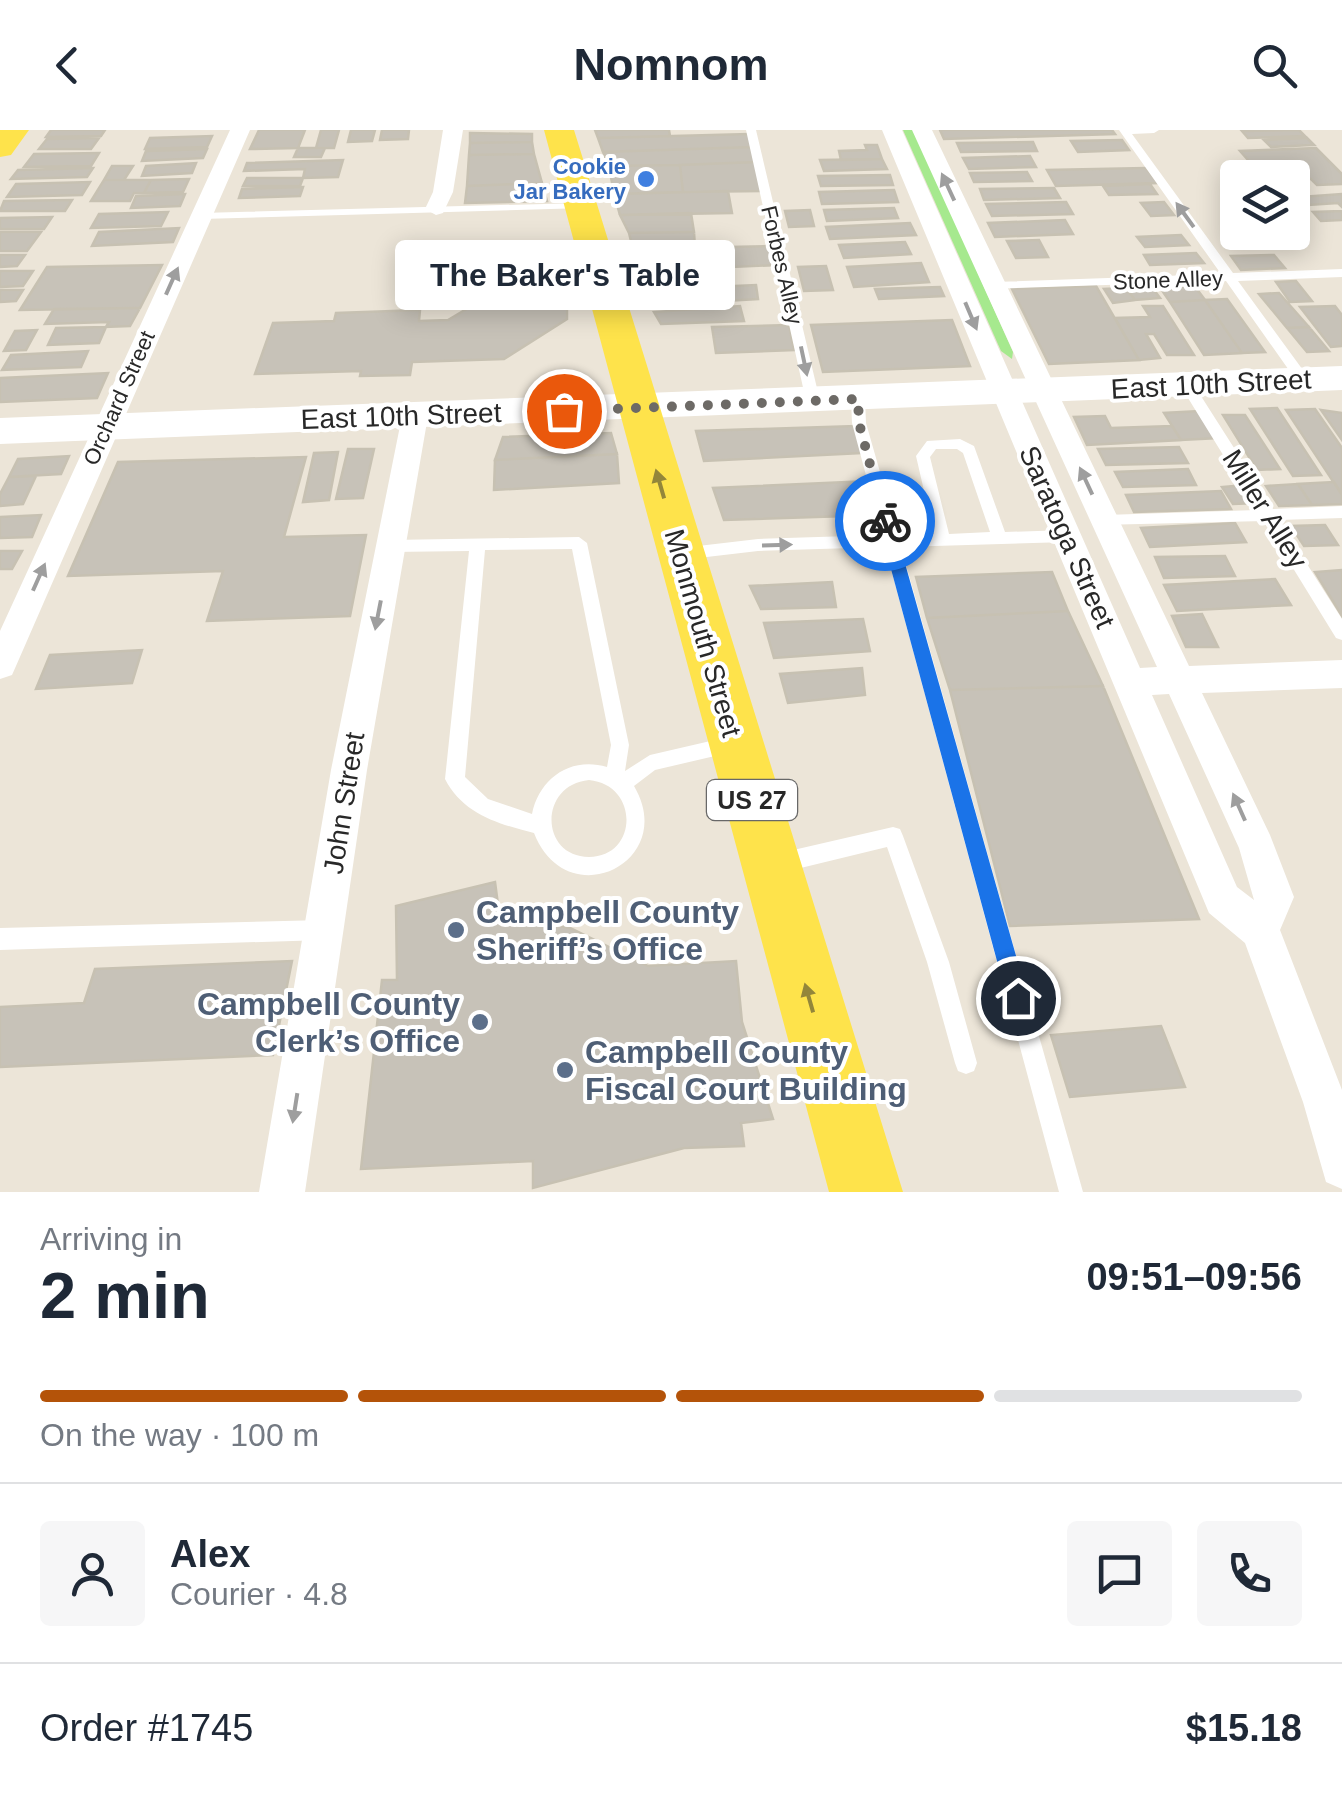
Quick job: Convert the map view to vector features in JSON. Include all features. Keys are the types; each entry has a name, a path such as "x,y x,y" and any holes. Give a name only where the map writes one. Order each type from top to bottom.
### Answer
{"main road":[{"path":"0,148 14,130"},
{"name":"Monmouth Street","path":"560,130 866,1192"},
{"name":"East 10th Street","path":"0,430 1342,378"}],"street":[{"name":"Orchard Street","path":"0,666 240,130"},
{"path":"436,209 443,192 452,130"},
{"name":"Saratoga Street","path":"892,130 1223,900 1260,930 1326,1102 1342,1166"},
{"name":"Saratoga Street","path":"922,130 1257,846 1275,897 1260,930"},
{"name":"John Street","path":"282,1192 415,416"},
{"path":"1130,682 1342,674"}],"lane":[{"name":"Forbes Alley","path":"750,130 813,401"},
{"path":"1124,130 1154,130"},
{"path":"1124,130 1304,380"},
{"path":"201,216 581,206"},
{"name":"Stone Alley","path":"994,286 1342,273"},
{"name":"Miller Alley","path":"1188,386 1342,633"},
{"path":"858,399 859,423 1071,1192"},
{"path":"944,540 923,456 932,444 960,444 970,450 1000,538"},
{"path":"1105,521 1342,512"},
{"path":"680,554 758,545 1067,536"},
{"path":"391,546 580,543 620,745 618,782"},
{"path":"478,545 455,779 467,798 484,812 539,825"},
{"path":"618,782 650,763 735,744"},
{"path":"585,774 618,782 634,798 638,813 630,842 618,854 585,864 568,861 543,840 540,810 556,786 585,774"},
{"path":"771,865 893,836 938,962 966,1063"},
{"path":"0,939 324,930"}],"green space":[{"path":"903,130 914,130 1013,352 1012,359 1001,351"}],"building":[{"path":"51,130 105,130 101,136 46,137"},
{"path":"259,130 305,130 298,148 250,149"},
{"path":"321,130 339,130 334,148 316,148"},
{"path":"351,130 375,130 372,141 348,142"},
{"path":"382,130 409,130 408,139 380,140"},
{"path":"595,130 669,130 670,136 598,138"},
{"path":"940,130 1112,130 1115,134 944,139"},
{"path":"1299,130 1305,136 1248,138 1242,131"},
{"path":"470,133 532,134 532,142 470,143"},
{"path":"749,134 753,147 603,152 598,138"},
{"path":"212,136 207,147 145,149 150,138"},
{"path":"99,138 91,149 39,149 47,139"},
{"path":"1307,138 1314,145 1271,147 1264,140"},
{"path":"1122,140 1129,150 1078,152 1071,141"},
{"path":"532,142 534,154 469,155 470,143"},
{"path":"1033,142 1037,151 961,152 957,143"},
{"path":"865,145 877,145 882,159 841,160 839,151 867,150"},
{"path":"753,147 756,162 680,165 609,166 603,152"},
{"path":"298,148 325,148 321,157 294,157"},
{"path":"1316,148 1342,174 1342,184 1317,185 1310,179 1310,160 1248,160 1240,151"},
{"path":"207,149 203,158 142,161 146,151"},
{"path":"99,153 91,166 24,167 34,154"},
{"path":"534,154 542,183 467,186 469,155"},
{"path":"1030,156 1036,167 969,169 963,158"},
{"path":"882,159 887,169 824,171 820,160"},
{"path":"343,160 338,177 303,178 305,169 244,171 247,163"},
{"path":"756,162 762,191 683,192 680,165"},
{"path":"196,163 192,173 142,176 146,166"},
{"name":"Cookie Jar Bakery","path":"680,165 683,192 614,194 609,166"},
{"path":"112,166 133,166 124,180 104,180"},
{"path":"93,168 87,177 11,179 18,170"},
{"path":"1146,168 1158,183 1056,186 1047,170"},
{"path":"1027,172 1032,181 974,182 970,173"},
{"path":"890,175 893,185 821,186 818,176"},
{"path":"247,178 303,178 300,186 243,186"},
{"path":"189,179 183,192 144,193 151,180"},
{"path":"104,180 151,180 144,193 134,193 130,201 91,201"},
{"path":"90,182 82,195 7,197 16,184"},
{"path":"542,183 547,201 465,203 467,186"},
{"path":"1150,184 1157,194 1109,195 1103,186"},
{"path":"303,187 300,196 239,198 242,189"},
{"path":"1054,188 1060,198 984,200 980,189"},
{"path":"894,190 898,202 822,204 819,192"},
{"path":"728,191 732,213 620,215 614,194"},
{"path":"185,194 180,206 131,208 136,196"},
{"path":"1342,194 1342,207 1338,203 1310,205 1310,196"},
{"path":"72,200 65,211 0,211 4,201"},
{"path":"1066,202 1073,214 992,216 986,204"},
{"path":"1164,202 1174,215 1151,216 1141,203"},
{"path":"894,208 898,218 827,221 824,210"},
{"path":"810,210 814,226 789,227 785,211"},
{"path":"1342,211 1342,220 1321,221 1313,212"},
{"path":"168,212 161,226 91,228 99,214"},
{"path":"691,213 694,232 629,233 620,215"},
{"path":"52,217 44,229 0,229 0,218"},
{"path":"1065,220 1073,234 995,237 988,223"},
{"path":"910,223 916,235 830,239 826,227"},
{"path":"179,228 173,242 92,246 99,232"},
{"path":"0,232 41,232 27,251 0,251"},
{"path":"694,232 695,248 633,249 629,233"},
{"path":"1181,235 1189,245 1145,247 1137,237"},
{"path":"1039,240 1048,257 1016,258 1007,241"},
{"path":"905,242 911,254 844,258 839,245"},
{"path":"771,246 778,265 641,271 633,249"},
{"path":"1196,253 1204,263 1150,265 1144,255"},
{"path":"0,255 25,255 17,266 0,267"},
{"path":"1274,255 1285,268 1241,270 1231,256"},
{"path":"567,258 567,319 504,359 412,362 410,375 360,376 361,371 255,374 273,323 334,321 336,313 420,310 419,321 448,320 505,286 507,260"},
{"path":"921,263 929,282 854,287 847,267"},
{"path":"162,265 140,308 20,310 47,267"},
{"path":"826,266 833,290 804,291 798,267"},
{"path":"693,270 694,288 646,290 641,271"},
{"path":"0,271 33,271 23,286 0,287"},
{"path":"1296,281 1312,301 1290,302 1276,282"},
{"path":"1193,284 1205,300 1170,302 1159,286"},
{"path":"756,285 758,299 654,305 646,290"},
{"path":"1096,286 1139,360 1049,364 1012,289"},
{"path":"1151,286 1160,298 1135,300 1126,288"},
{"path":"940,287 944,296 879,299 875,289"},
{"path":"1126,288 1135,300 1113,303 1104,289"},
{"path":"0,290 23,290 16,301 0,302"},
{"path":"1279,293 1309,327 1287,328 1259,294"},
{"path":"1227,299 1265,352 1242,353 1205,300"},
{"path":"1205,300 1242,353 1204,355 1170,302"},
{"path":"740,306 744,321 661,324 654,312"},
{"path":"1143,306 1163,306 1194,355 1167,355 1154,334 1146,334 1160,358 1139,360 1115,318 1150,317"},
{"path":"1335,306 1342,315 1342,346 1331,347 1300,307"},
{"path":"140,308 130,326 106,327 109,322 45,324 54,309"},
{"path":"952,320 970,366 823,372 811,325"},
{"path":"789,325 794,350 716,353 712,327"},
{"path":"106,327 99,343 48,345 56,328"},
{"path":"1309,327 1329,351 1307,352 1287,328"},
{"path":"37,330 26,350 4,351 15,331"},
{"path":"88,351 81,367 2,370 11,355"},
{"path":"108,373 97,398 0,402 0,378"},
{"path":"1277,408 1321,475 1293,476 1250,409"},
{"path":"1315,409 1342,448 1342,495 1286,410"},
{"path":"1321,410 1342,413 1342,440"},
{"path":"1200,411 1218,438 1181,440 1164,413"},
{"path":"1223,415 1245,415 1280,469 1257,470"},
{"path":"1105,416 1111,428 1172,426 1181,440 1087,445 1074,417"},
{"path":"856,426 861,453 704,461 696,431"},
{"path":"611,433 617,454 495,460 503,437"},
{"path":"1179,447 1188,463 1106,465 1098,449"},
{"path":"348,449 374,449 363,498 336,499"},
{"path":"338,452 329,500 303,502 314,453"},
{"path":"617,454 619,483 494,490 495,460"},
{"path":"69,456 61,474 9,477 18,459"},
{"path":"306,457 284,537 366,535 350,616 207,621 223,571 68,576 118,462"},
{"path":"1188,469 1196,485 1123,487 1115,472"},
{"path":"36,476 23,504 0,506 0,494 9,477"},
{"path":"869,481 877,515 724,520 713,488"},
{"path":"1334,482 1342,495 1342,504 1312,505 1298,484"},
{"path":"1298,484 1312,505 1279,506 1266,486"},
{"path":"1245,485 1256,503 1233,504 1222,487"},
{"path":"1221,491 1231,509 1134,512 1126,495"},
{"path":"41,515 32,537 0,538 0,517"},
{"path":"1235,523 1246,542 1150,547 1141,528"},
{"path":"1325,525 1338,545 1304,546 1291,526"},
{"path":"0,551 22,551 12,569 0,569"},
{"path":"1225,556 1235,576 1164,578 1155,557"},
{"path":"1342,570 1342,616 1315,572"},
{"path":"1052,572 1068,611 927,618 916,577"},
{"path":"1275,579 1291,605 1177,611 1164,585"},
{"path":"832,582 836,607 761,609 750,586"},
{"path":"1068,611 1103,686 950,690 927,618"},
{"path":"1202,614 1218,647 1186,647 1172,616"},
{"path":"863,619 870,651 774,658 764,623"},
{"path":"142,650 132,683 36,689 50,655"},
{"path":"862,668 865,695 788,703 780,674"},
{"path":"1103,686 1199,919 1010,926 950,690"},
{"name":"Campbell County Fiscal Court Building","path":"495,882 500,920 527,919 570,928 648,966 736,961 742,1022 773,1119 741,1123 744,1146 684,1148 533,1188 533,1161 361,1169 382,980 397,980 396,906"},
{"path":"292,961 273,1055 0,1067 0,1007 84,1003 95,969"},
{"path":"1161,1026 1185,1087 1070,1097 1051,1035"}],"way so far":[{"path":"564,411 858,399 859,423 885,521"}],"place":[{"name":"Cookie Jar Bakery","path":"646,179"},
{"name":"The Baker's Table","path":"564,411"},
{"name":"Campbell County Sheriff’s Office","path":"456,930"},
{"name":"Campbell County Clerk’s Office","path":"480,1022"},
{"name":"Campbell County Fiscal Court Building","path":"565,1070"}],"route":[{"path":"885,521 1018,998"}]}
